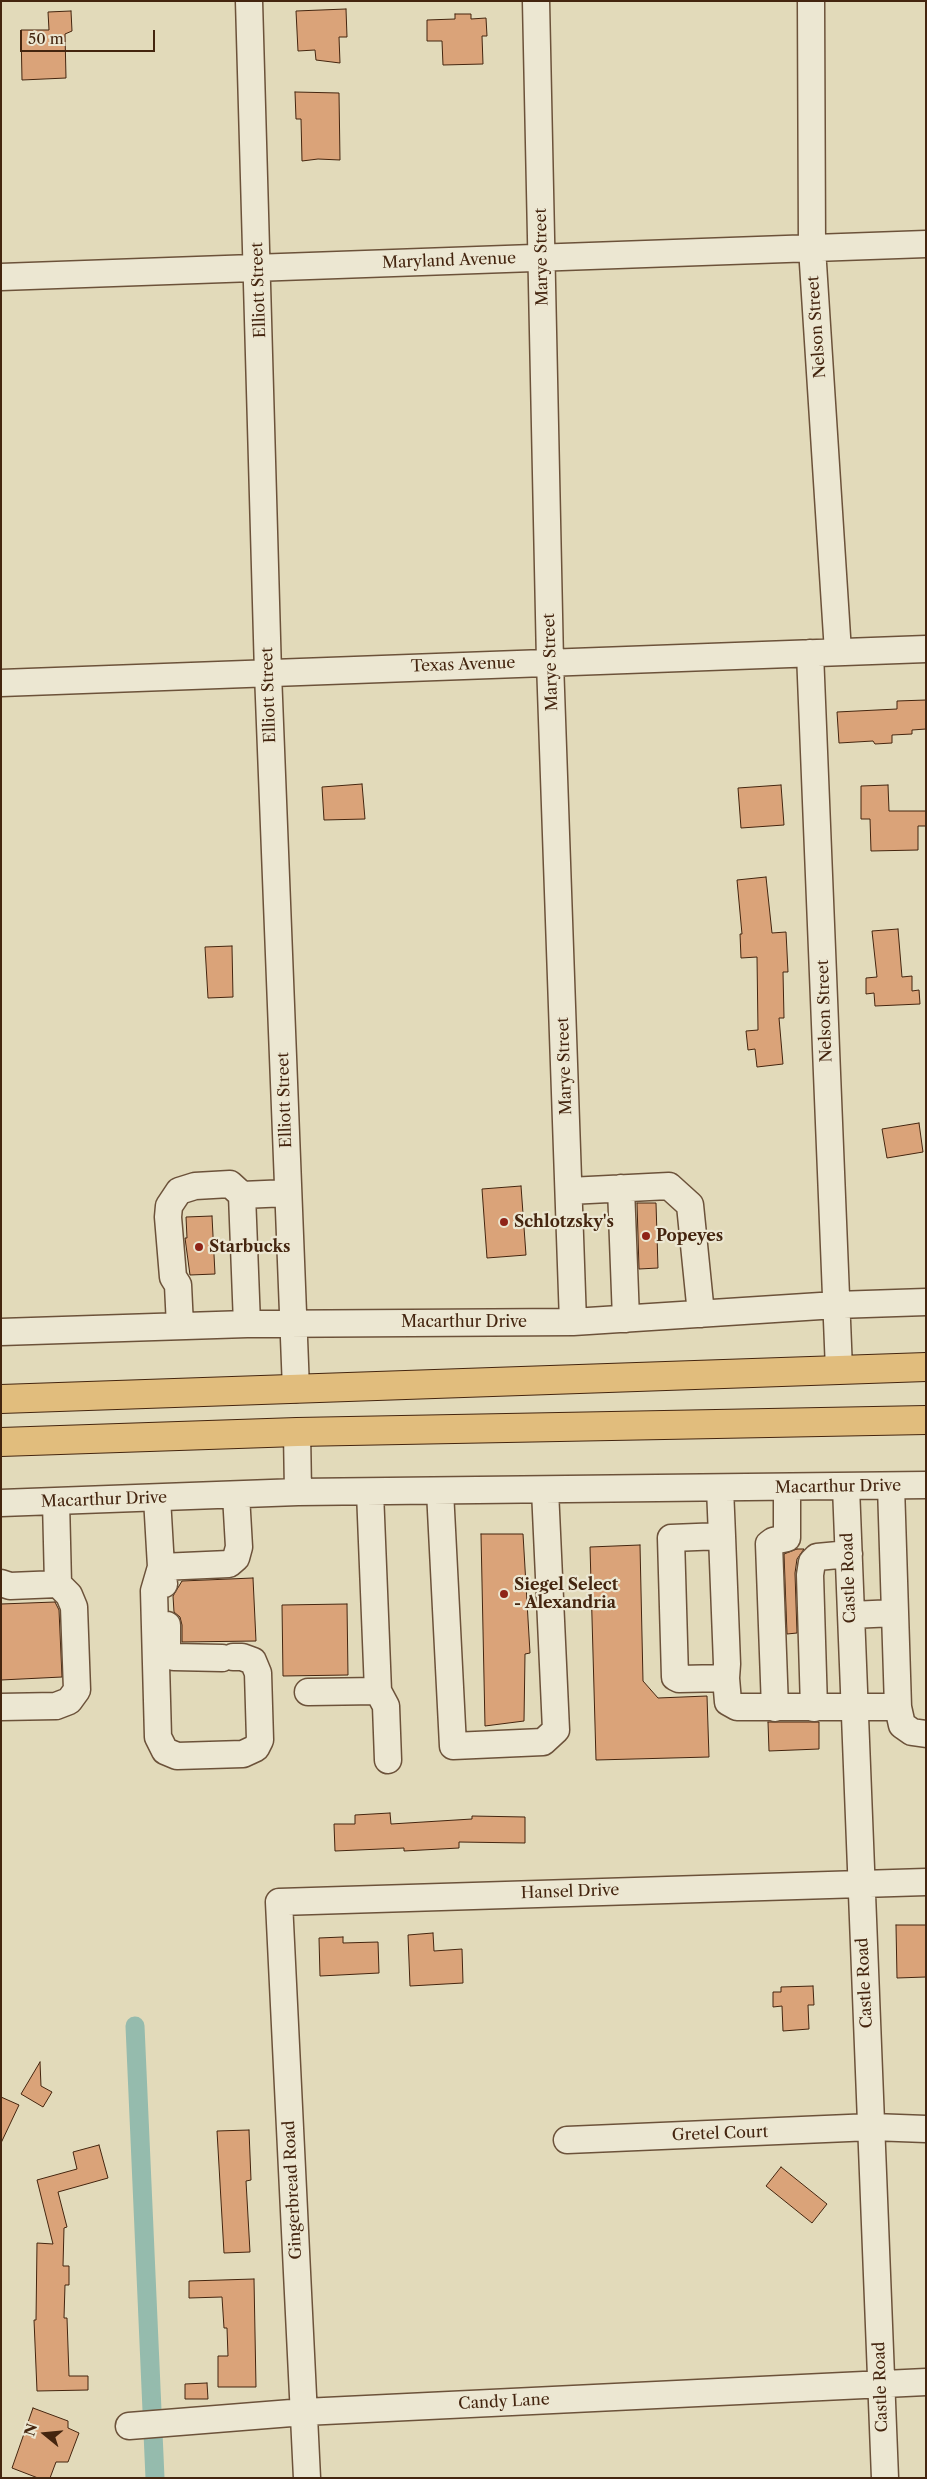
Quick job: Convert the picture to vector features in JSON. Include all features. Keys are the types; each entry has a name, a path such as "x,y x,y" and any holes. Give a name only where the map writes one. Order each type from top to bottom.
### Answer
{"highway":[{"path":"1,1398 926,1367"},
{"path":"296,1389 297,1432"},
{"path":"1,1442 297,1432 926,1420"}],"street":[{"name":"Elliott Street","path":"250,1 268,673 296,1389"},
{"name":"Marye Street","path":"536,1 550,662 574,1322"},
{"name":"Nelson Street","path":"811,1 812,248 838,652"},
{"name":"Maryland Avenue","path":"1,277 926,244"},
{"name":"Texas Avenue","path":"1,683 926,649"},
{"name":"Nelson Street","path":"810,652 839,1370"},
{"path":"569,1191 620,1193 669,1186 690,1205 701,1314"},
{"path":"180,1326 178,1285 181,1276 178,1214 180,1206 192,1198 288,1193"},
{"path":"620,1193 626,1319"},
{"path":"242,1196 247,1324"},
{"name":"Macarthur Drive","path":"1,1332 293,1323 574,1322 926,1302"},
{"path":"297,1432 298,1492"},
{"name":"Macarthur Drive","path":"1,1504 298,1492 926,1485"},
{"path":"891,1486 898,1707 902,1725 912,1732 926,1734"},
{"name":"Castle Road","path":"846,1487 860,1883 872,2127 885,2478"},
{"path":"720,1488 727,1698 731,1704 737,1707 775,1708 898,1707"},
{"path":"775,1708 769,1544 773,1540 787,1538 787,1488"},
{"path":"440,1491 453,1746 543,1742 556,1730 545,1490"},
{"path":"370,1492 378,1691 386,1706 388,1760"},
{"path":"161,1567 228,1564 236,1558 239,1547 236,1495"},
{"path":"157,1498 161,1567 166,1592 167,1650 174,1657 242,1657 253,1661 258,1673 260,1697 260,1740 256,1748 243,1754 177,1756 165,1751 158,1737 154,1591 161,1567"},
{"path":"1,1707 56,1706 69,1702 77,1690 74,1606 69,1595 58,1584 56,1502"},
{"path":"722,1536 671,1538 669,1544 675,1677 679,1679 726,1678"},
{"path":"814,1708 810,1576 812,1562 817,1558 849,1554"},
{"path":"1,1583 10,1586 58,1584"},
{"path":"851,1615 895,1613"},
{"path":"308,1692 378,1691"},
{"name":"Hansel Drive","path":"280,1902 926,1882"},
{"name":"Gingerbread Road","path":"280,1902 307,2478"},
{"name":"Gretel Court","path":"567,2140 872,2127 926,2129"},
{"name":"Candy Lane","path":"129,2426 304,2412 926,2382"}],"building":[{"path":"346,9 347,37 339,37 340,63 316,60 315,50 298,51 296,11"},
{"path":"71,11 72,31 65,34 66,78 22,80 21,30 49,30 48,12"},
{"path":"455,14 471,14 471,19 486,18 487,36 482,36 483,64 443,65 442,41 427,41 427,20 455,19"},
{"path":"295,92 339,93 340,160 318,159 302,161 301,119 296,119"},
{"path":"926,700 926,729 912,730 912,734 892,735 892,743 875,744 873,741 839,743 837,712 897,709 897,701"},
{"path":"362,784 365,819 324,820 322,787"},
{"path":"781,785 784,825 741,828 738,788"},
{"path":"888,785 889,811 926,811 926,826 918,826 918,850 871,851 870,819 861,819 861,786"},
{"path":"766,877 772,933 786,932 788,972 783,972 784,1018 779,1018 783,1064 757,1067 755,1049 748,1050 746,1031 758,1030 757,957 741,958 740,934 742,934 737,880"},
{"path":"898,929 902,977 912,976 912,991 919,990 920,1004 875,1006 874,993 866,994 866,978 877,977 872,931"},
{"path":"232,946 233,997 208,998 205,947"},
{"path":"919,1123 923,1152 887,1158 882,1129"},
{"name":"Schlotzsky's","path":"521,1186 526,1255 487,1258 482,1189"},
{"name":"Popeyes","path":"637,1203 656,1203 658,1268 639,1269"},
{"name":"Starbucks","path":"212,1216 215,1274 190,1275 185,1238 187,1238 186,1217"},
{"name":"Siegel Select - Alexandria","path":"481,1534 523,1534 530,1653 525,1654 524,1721 485,1726"},
{"path":"640,1545 643,1681 658,1698 707,1696 709,1757 596,1760 590,1547"},
{"path":"797,1549 804,1549 797,1559 795,1573 797,1633 787,1634 784,1554"},
{"path":"253,1578 256,1641 182,1642 182,1625 180,1617 174,1612 173,1596 182,1581"},
{"path":"55,1602 59,1610 62,1677 1,1680 1,1604"},
{"path":"347,1604 348,1675 283,1676 282,1605"},
{"path":"768,1722 819,1722 819,1749 769,1751"},
{"path":"390,1813 391,1824 472,1819 472,1816 525,1817 525,1843 459,1842 459,1848 404,1851 404,1848 335,1851 334,1824 355,1824 355,1815"},
{"path":"896,1925 926,1925 926,1977 897,1978"},
{"path":"433,1933 434,1951 462,1949 463,1983 410,1986 408,1935"},
{"path":"343,1937 343,1943 378,1942 379,1973 320,1976 319,1938"},
{"path":"813,1986 814,2005 808,2005 809,2029 783,2031 782,2006 773,2007 773,1992 781,1992 781,1987"},
{"path":"40,2062 41,2086 52,2092 43,2107 21,2094"},
{"path":"1,2097 19,2105 1,2143"},
{"path":"249,2130 251,2180 246,2181 250,2252 224,2253 217,2131"},
{"path":"99,2145 108,2178 58,2192 67,2227 64,2228 63,2266 69,2266 69,2285 65,2285 64,2318 67,2318 69,2376 88,2376 88,2390 37,2391 34,2320 36,2320 37,2243 53,2244 37,2180 77,2169 73,2152"},
{"path":"781,2167 827,2204 812,2223 766,2186"},
{"path":"254,2279 256,2387 218,2387 218,2356 228,2356 227,2328 224,2328 222,2297 189,2298 189,2281"},
{"path":"207,2383 208,2399 185,2399 185,2384"},
{"path":"33,2408 68,2421 68,2428 79,2433 68,2462 56,2462 50,2478 38,2478 12,2468"}],"waterway":[{"path":"135,2026 155,2478"}],"place":[{"name":"Schlotzsky's","path":"504,1222"},
{"name":"Popeyes","path":"646,1236"},
{"name":"Starbucks","path":"199,1247"},
{"name":"Siegel Select - Alexandria","path":"504,1594"}]}
